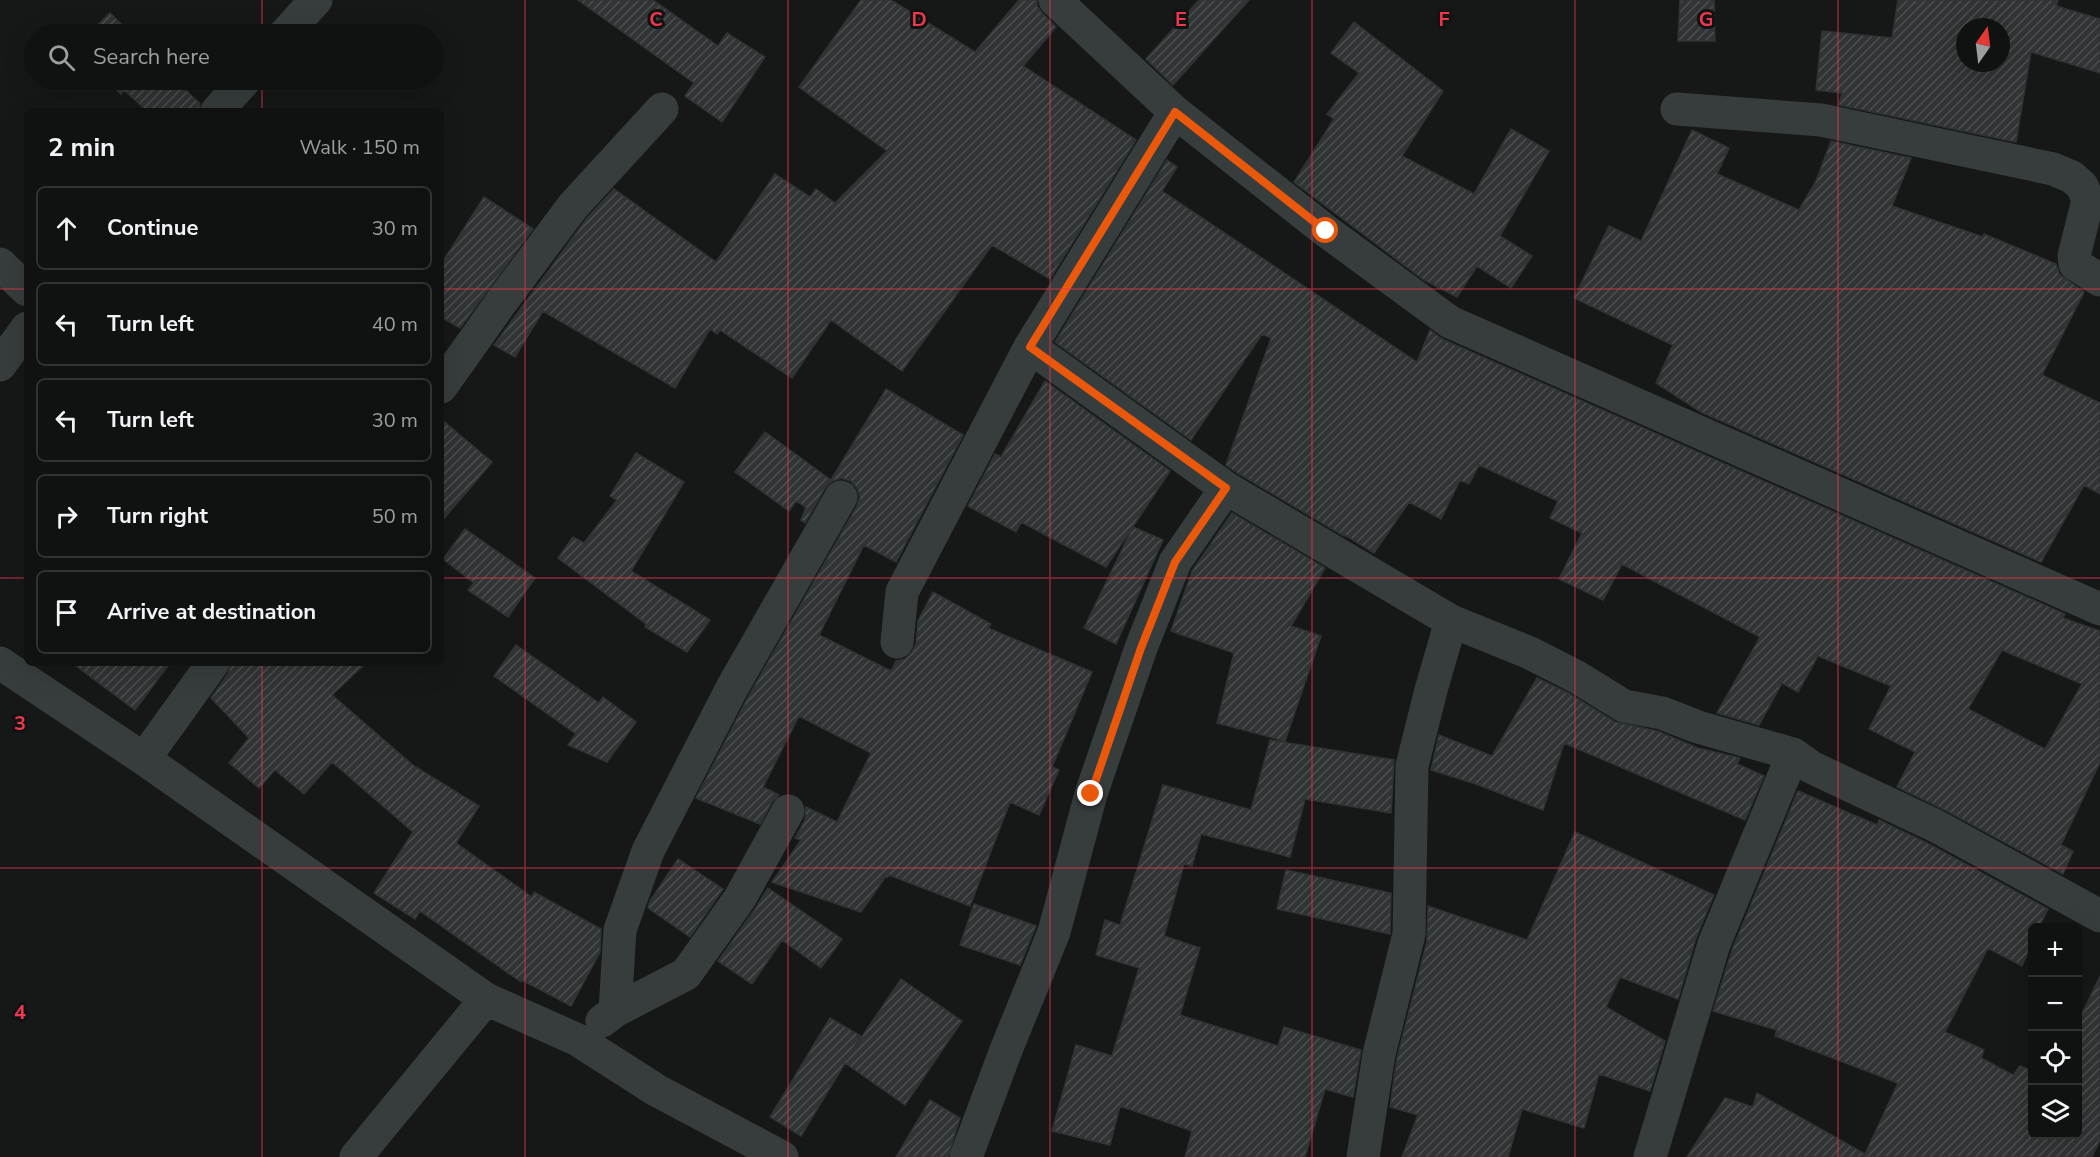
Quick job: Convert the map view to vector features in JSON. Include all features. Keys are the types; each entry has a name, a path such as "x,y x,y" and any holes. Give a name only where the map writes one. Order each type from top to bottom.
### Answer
{"street":[{"path":"294,24 316,0"},
{"path":"1055,0 1175,112 1326,231 1450,322 2100,609"},
{"path":"220,108 236,90"},
{"path":"444,383 573,206 662,109"},
{"path":"1677,109 1821,120 2053,169 2072,177 2082,186 2088,200 2074,256 2075,264 2100,280"},
{"path":"897,642 902,592 1030,347 1175,112"},
{"path":"0,264 24,287"},
{"path":"0,365 24,332"},
{"path":"1030,347 1226,488 1451,621 1530,653 1577,677 1624,706 1662,713 1698,727 1793,754 1811,766 1936,826 2100,916"},
{"path":"966,1157 1054,932 1091,794 1141,648 1175,562 1226,488"},
{"path":"615,1011 620,930 648,851 732,688 841,497"},
{"path":"1363,1157 1379,1054 1409,933 1412,766 1451,621"},
{"path":"0,663 144,759 486,999 578,1040 656,1090 782,1157"},
{"path":"144,759 211,666"},
{"path":"1650,1157 1714,944 1793,754"},
{"path":"578,1040 615,1011 686,974 740,898 788,812"},
{"path":"356,1157 486,999"}],"building":[{"path":"578,0 653,0 718,46 727,33 765,57 722,122 685,96 694,83"},
{"path":"861,0 891,0 975,52 1019,0 1037,0 1037,6 1056,27 1023,66 1136,140 1050,279 992,245 902,371 831,320 792,378 720,330 717,334 710,329 675,388 543,311 515,357 494,345 587,218 614,189 716,262 775,174 810,197 816,189 835,203 887,151 799,87"},
{"path":"1199,0 1249,0 1173,85 1146,59"},
{"path":"1680,0 1714,0 1715,41 1678,41"},
{"path":"1898,0 2058,0 2056,6 2100,19 2100,73 2031,52 2016,142 1839,105 1842,93 1816,90 1822,31 1892,38"},
{"path":"110,13 121,24 98,24"},
{"path":"1354,22 1443,91 1402,156 1474,194 1511,129 1549,151 1500,236 1532,256 1511,288 1477,266 1457,297 1424,280 1294,182 1334,119 1327,114 1359,73 1331,53"},
{"path":"124,90 186,90 200,104 199,108 144,108"},
{"path":"1692,130 1729,148 1717,174 1799,210 1816,181 1831,141 1911,158 1892,206 1983,237 1984,234 2056,264 2059,274 2084,292 2042,375 2100,403 2100,494 2084,485 2041,562 1701,412 1656,383 1673,345 1574,298 1609,226 1641,241"},
{"path":"1167,160 1177,167 1162,191 1417,362 1430,330 1442,339 2065,614 2063,618 2100,631 2100,762 2061,845 2073,851 2063,874 1945,810 1897,787 1915,752 1869,729 1891,686 1818,656 1798,692 1782,683 1759,725 1717,713 1760,637 1622,564 1603,600 1559,579 1582,533 1550,518 1558,501 1479,465 1469,484 1460,480 1441,519 1409,502 1374,553 1236,472 1226,465 1271,338 1262,334 1191,440 1055,342","holes":["2002,650 2082,684 2045,749 1968,709"]},
{"path":"484,197 533,229 460,328 444,319 444,259"},
{"path":"1045,381 1170,471 1106,567 1021,522 1016,532 968,506 995,454 1001,457"},
{"path":"886,389 963,435 896,562 864,545 819,635 891,671 896,661 905,659 912,652 916,644 918,621 933,592 991,624 988,628 1092,672 1052,767 1059,770 1039,815 1010,802 970,906 889,875 861,912 772,882 801,840 795,838 805,820 806,807 837,822 871,753 799,716 763,787 779,795 772,802 760,824 696,798 748,697 860,497 851,481 841,478 832,481 825,488 805,523 801,520 806,507 796,501 789,511 735,472 765,432 831,480"},
{"path":"444,422 492,462 444,518"},
{"path":"636,453 684,482 631,571 710,620 687,652 645,627 646,624 558,558 573,537 584,543 617,500 610,496"},
{"path":"1232,513 1325,568 1291,626 1321,636 1285,741 1217,723 1234,653 1171,631 1192,571"},
{"path":"1133,527 1163,540 1116,644 1084,628"},
{"path":"465,529 535,578 508,617 468,590 474,583 444,558"},
{"path":"516,645 599,703 603,697 636,722 607,762 568,745 576,734 494,676"},
{"path":"76,666 168,666 135,710"},
{"path":"230,666 363,666 332,695 414,766 479,806 456,843 532,897 534,892 601,929 600,952 571,1006 522,980 521,982 420,911 415,919 374,893 413,832 332,762 304,794 275,770 259,788 229,763 249,738 211,698 228,674"},
{"path":"1537,678 1568,693 1615,722 1657,731 1698,748 1740,758 1737,764 1764,776 1745,820 1564,743 1543,810 1476,784 1431,770 1439,735 1492,756"},
{"path":"1270,740 1394,760 1391,813 1305,799 1290,857 1201,834 1192,866 1184,864 1164,936 1200,948 1180,1015 1278,1046 1284,1027 1361,1050 1353,1097 1325,1089 1305,1157 1185,1157 1192,1131 1120,1106 1110,1145 1052,1131 1076,1045 1112,1056 1139,968 1096,955 1105,920 1120,925 1163,785 1251,810"},
{"path":"1798,791 1877,825 1879,820 1927,843 2048,909 2041,923 2028,923 2028,952 2022,966 1988,948 1945,1032 1984,1050 1981,1058 2013,1075 2020,1066 2028,1069 2028,1139 2082,1139 2082,1014 2100,976 2100,1140 2092,1157 1687,1157 1725,1098 1753,1107 1757,1093 1865,1154 1898,1083 1775,1036 1777,1030 1713,1011 1732,950"},
{"path":"1575,832 1714,895 1696,938 1678,999 1620,977 1606,1007 1665,1041 1650,1091 1599,1074 1584,1128 1522,1109 1508,1157 1402,1157 1418,1115 1390,1107 1397,1058 1427,941 1428,906 1527,940"},
{"path":"678,859 723,889 690,937 648,908 650,901"},
{"path":"1286,870 1391,893 1390,934 1277,909"},
{"path":"768,888 842,939 821,968 782,940 752,984 718,961"},
{"path":"974,904 1036,926 1020,965 960,945"},
{"path":"901,979 962,1021 905,1105 845,1063 801,1136 770,1117 830,1018 861,1036 846,1060"},
{"path":"930,1100 960,1118 948,1157 896,1157"}],"route":[{"path":"1091,794 1141,648 1175,562 1226,488 1030,347 1175,112 1326,231"}]}
